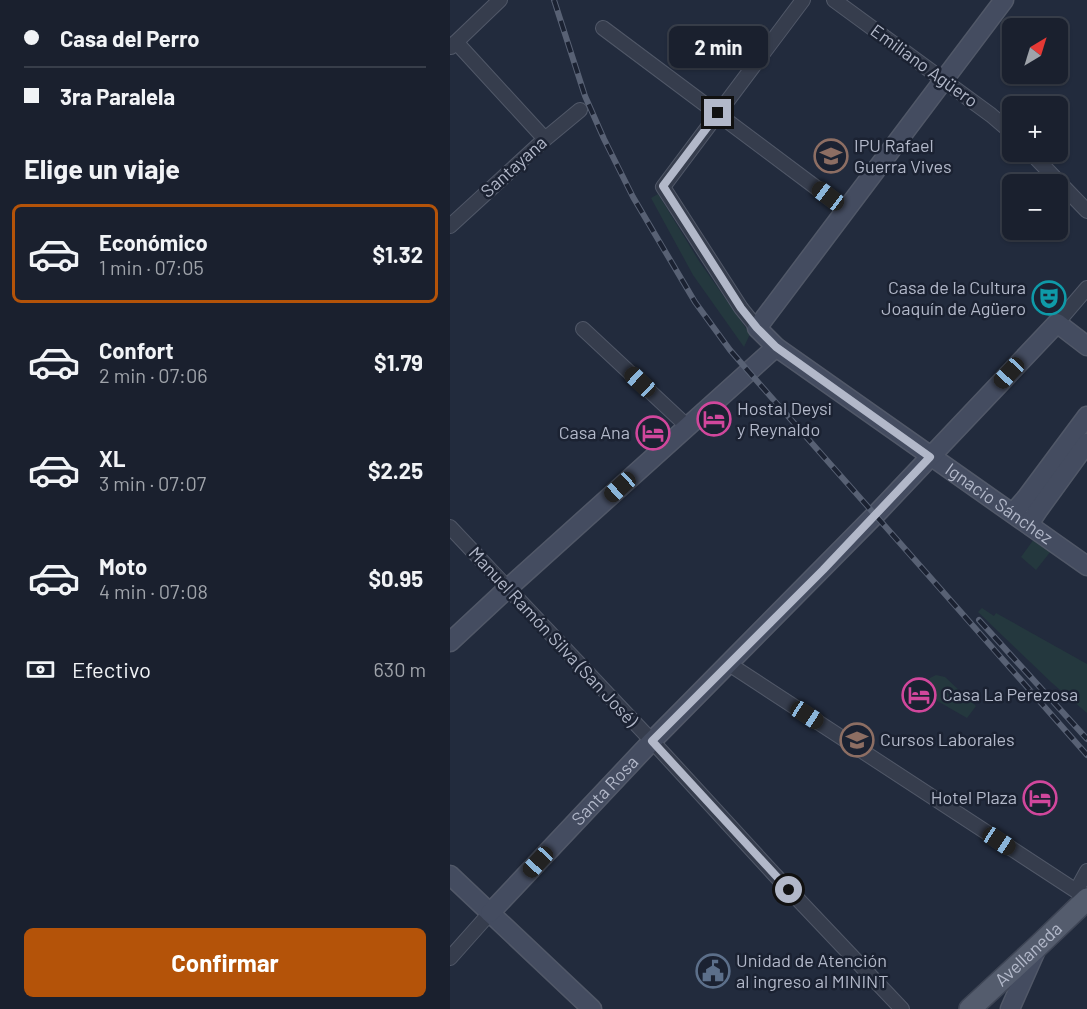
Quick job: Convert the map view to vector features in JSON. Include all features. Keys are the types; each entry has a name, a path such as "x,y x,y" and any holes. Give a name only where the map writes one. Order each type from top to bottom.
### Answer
{"main road":[{"name":"Avellaneda","path":"970,1009 1038,946 1083,896"}],"street":[{"path":"500,0 453,46 545,139"},
{"path":"718,113 803,0"},
{"name":"Emiliano Agüero","path":"834,0 1002,124"},
{"path":"757,328 1004,0"},
{"path":"603,28 846,210"},
{"name":"Santayana","path":"451,224 580,110"},
{"name":"Ignacio Sánchez","path":"718,113 663,186 741,308 757,328 776,347 1087,566"},
{"path":"1040,162 1087,211"},
{"name":"Santa Rosa","path":"450,958 652,741 823,570 1057,323 1087,288"},
{"path":"1057,323 1087,346"},
{"path":"583,329 688,427"},
{"path":"450,642 776,347"},
{"path":"1030,526 1033,518 1032,504 1087,416"},
{"path":"1013,513 1032,504 1087,443"},
{"name":"Manuel Ramón Silva (San José)","path":"450,527 902,1009"},
{"path":"729,664 1083,896 1087,871"},
{"path":"450,875 592,1009"},
{"path":"1010,1009 1038,946"}],"shaded area":[{"path":"658,194 699,261 750,334 744,347 693,275 651,198"},
{"path":"1034,539 1051,551 1036,570 1021,557"},
{"path":"982,608 994,616 996,613 1087,664 1087,713 978,612"},
{"path":"936,675 945,677 976,706 967,718 920,691 930,678"}],"railway":[{"path":"554,0 585,96 604,139 633,197 695,302 749,372 1087,755"},
{"path":"979,620 1087,739"}],"place":[{"name":"IPU Rafael Guerra Vives","path":"831,156"},
{"name":"Casa de la Cultura Joaquín de Agüero","path":"1049,298"},
{"name":"Hostal Deysi y Reynaldo","path":"714,419"},
{"name":"Casa Ana","path":"653,433"},
{"name":"Casa La Perezosa","path":"919,695"},
{"name":"Cursos Laborales","path":"857,740"},
{"name":"Hotel Plaza","path":"1040,798"},
{"name":"Unidad de Atención al ingreso al MININT","path":"713,971"}],"route":[{"path":"718,113 663,186 741,308 757,328 776,347 930,457 823,570 652,741 789,890"}]}
